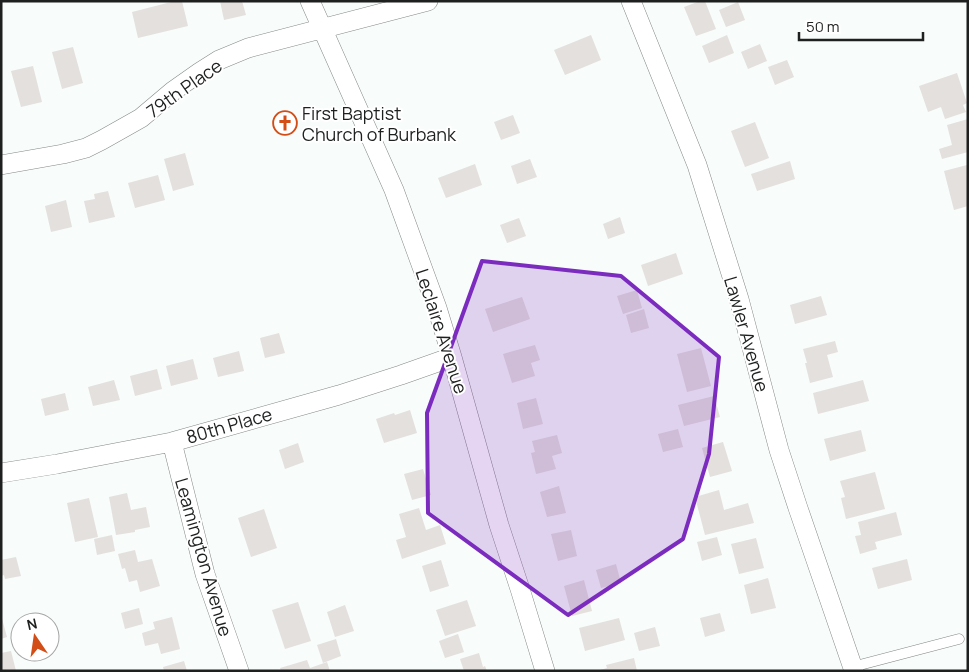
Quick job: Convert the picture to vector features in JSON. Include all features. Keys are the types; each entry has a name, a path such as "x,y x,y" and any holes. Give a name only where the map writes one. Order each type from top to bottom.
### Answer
{"street":[{"name":"Leclaire Avenue","path":"310,1 394,190 437,308 498,525 520,588 545,671"},
{"name":"79th Place","path":"1,166 86,148 141,118 172,91 219,60 248,48 428,1"},
{"name":"Lawler Avenue","path":"631,1 697,166 739,299 779,450 853,669"},
{"name":"80th Place","path":"1,473 172,442 339,395 452,356"},
{"name":"Leamington Avenue","path":"172,442 206,574 239,671"}],"lane":[{"path":"853,669 960,639"}],"highlighted area":[{"path":"482,261 621,276 719,357 709,454 683,539 568,615 428,513 427,413"}],"building":[{"path":"175,1 182,1 188,26 138,38 132,12"},
{"path":"220,1 242,1 246,15 224,20"},
{"path":"705,1 716,29 696,36 684,7"},
{"path":"738,2 745,20 726,27 719,10"},
{"path":"591,35 601,60 565,75 554,50"},
{"path":"727,35 734,53 709,63 702,46"},
{"path":"760,44 767,61 748,69 741,52"},
{"path":"73,47 83,83 62,89 52,52"},
{"path":"787,60 794,77 775,85 768,67"},
{"path":"33,66 42,102 21,107 11,71"},
{"path":"957,73 967,103 963,105 966,112 945,119 941,107 928,112 919,86"},
{"path":"513,115 520,133 501,140 494,122"},
{"path":"968,119 968,152 942,159 939,149 952,145 947,125"},
{"path":"755,122 769,158 745,167 731,131"},
{"path":"185,153 194,185 173,191 164,159"},
{"path":"530,159 537,177 517,184 511,166"},
{"path":"790,161 795,179 757,191 751,174"},
{"path":"475,164 482,185 446,198 438,178"},
{"path":"967,165 968,206 954,210 944,171"},
{"path":"158,175 165,200 135,208 128,183"},
{"path":"108,191 115,217 89,223 84,201 95,199 94,194"},
{"path":"66,200 72,227 51,232 45,206"},
{"path":"620,217 625,233 608,239 603,224"},
{"path":"519,218 526,236 507,243 500,225"},
{"path":"676,253 683,274 648,286 641,265"},
{"path":"637,290 642,308 623,314 617,296"},
{"path":"821,296 827,315 795,324 790,305"},
{"path":"522,297 530,319 493,332 485,309"},
{"path":"644,309 649,328 631,333 626,315"},
{"path":"279,333 285,353 265,358 260,338"},
{"path":"835,341 838,352 827,355 833,377 810,383 803,349"},
{"path":"535,345 540,360 531,363 535,376 512,383 503,354"},
{"path":"701,348 711,386 687,392 677,354"},
{"path":"239,351 244,371 218,377 213,358"},
{"path":"193,359 198,379 171,386 166,366"},
{"path":"157,369 162,389 135,396 130,376"},
{"path":"114,380 120,400 93,406 88,387"},
{"path":"863,380 869,401 818,414 813,393"},
{"path":"65,393 69,410 45,416 41,399"},
{"path":"714,396 720,417 684,426 678,405"},
{"path":"536,398 543,424 523,429 517,403"},
{"path":"410,410 417,433 384,443 376,419"},
{"path":"678,429 683,447 663,452 658,434"},
{"path":"861,430 866,451 830,461 824,439"},
{"path":"557,435 562,453 552,456 556,469 536,474 531,453 535,452 532,441"},
{"path":"723,442 732,471 710,477 702,448"},
{"path":"298,443 304,462 285,469 279,450"},
{"path":"423,469 431,495 412,500 404,474"},
{"path":"875,472 885,509 846,519 841,498 845,497 840,481"},
{"path":"559,486 566,513 547,517 540,492"},
{"path":"719,490 724,510 748,503 754,523 705,535 695,497"},
{"path":"127,493 131,510 146,507 150,527 116,535 109,497"},
{"path":"89,498 98,537 75,542 67,503"},
{"path":"419,508 426,530 440,525 446,544 402,559 396,540 406,537 399,514"},
{"path":"264,509 277,548 251,557 238,518"},
{"path":"896,512 902,535 875,542 877,549 860,554 855,536 861,535 858,522"},
{"path":"571,530 577,556 558,561 551,534"},
{"path":"112,535 115,551 97,555 94,539"},
{"path":"717,537 722,555 702,561 697,542"},
{"path":"756,538 764,568 739,574 731,544"},
{"path":"135,550 138,562 152,559 160,586 140,592 137,580 129,582 125,568 122,569 118,554"},
{"path":"16,557 21,576 5,579 4,575 1,576 1,560"},
{"path":"907,559 912,580 878,589 872,568"},
{"path":"441,560 449,586 430,592 422,566"},
{"path":"616,564 621,583 601,588 596,570"},
{"path":"768,578 776,608 751,614 744,585"},
{"path":"584,580 592,611 572,616 564,586"},
{"path":"467,600 476,626 445,636 436,610"},
{"path":"298,602 311,641 285,649 272,610"},
{"path":"345,605 354,631 335,637 327,612"},
{"path":"139,608 143,624 125,629 121,613"},
{"path":"720,613 725,631 705,637 700,618"},
{"path":"1,615 7,637 1,639"},
{"path":"172,617 180,649 161,654 158,643 145,646 142,633 155,629 153,622"},
{"path":"619,618 625,640 585,651 579,628"},
{"path":"655,627 660,646 639,651 634,633"},
{"path":"458,634 464,652 445,658 439,641"},
{"path":"336,639 341,656 323,663 317,645"},
{"path":"10,651 10,662 14,662 16,671 1,671 1,653"},
{"path":"479,653 483,667 485,666 487,671 464,671 460,659"},
{"path":"634,658 637,671 597,671 607,668 606,665"},
{"path":"307,660 310,668 327,662 330,671 281,671 280,668"},
{"path":"184,661 187,671 164,671 163,667"}],"place":[{"name":"First Baptist Church of Burbank","path":"285,123"}]}
